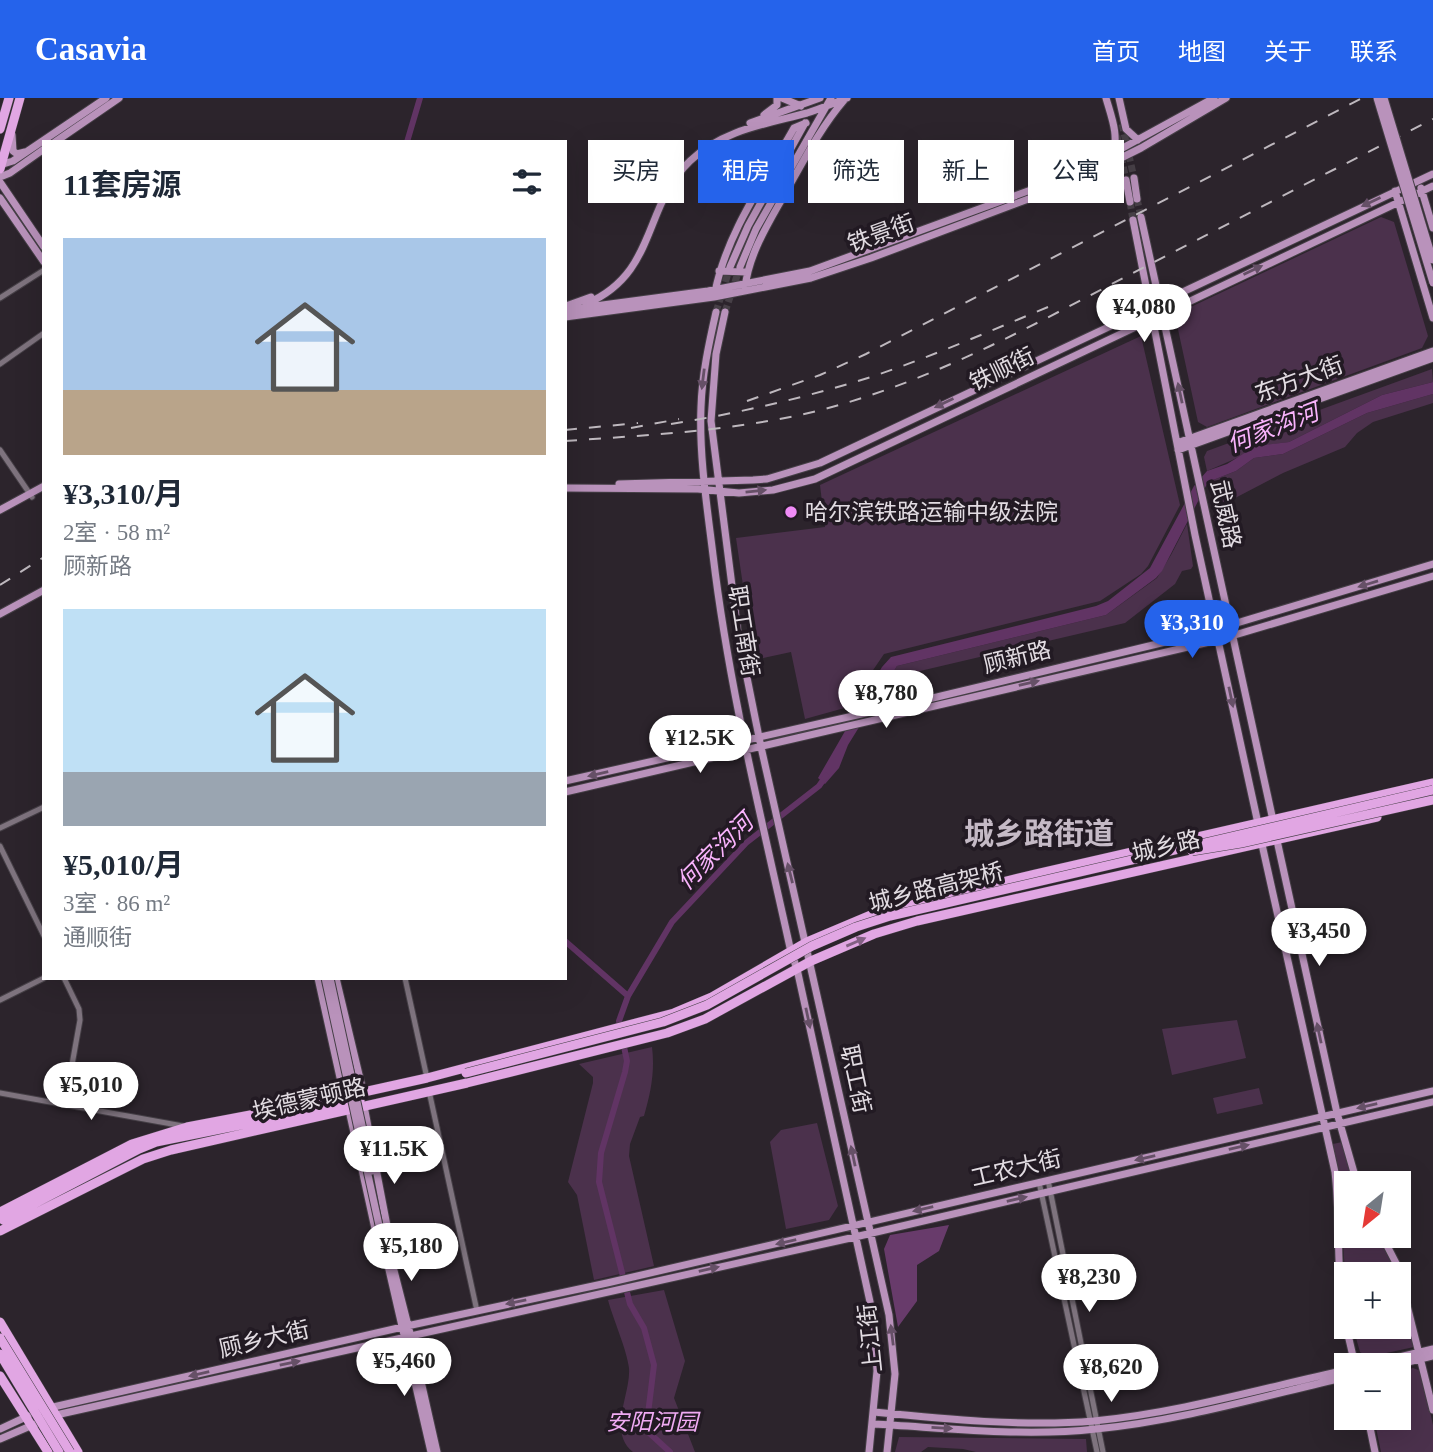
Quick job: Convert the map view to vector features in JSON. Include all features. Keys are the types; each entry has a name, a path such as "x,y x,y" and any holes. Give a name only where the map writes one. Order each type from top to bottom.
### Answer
{"highway":[{"path":"0,129 9,98"},
{"path":"1,166 20,98"},
{"name":"城乡路","path":"791,952 807,942 871,915 912,903 1433,783"},
{"name":"城乡路","path":"429,1085 458,1085 667,1033 705,1019 811,961 874,934 1277,841 1433,797"},
{"name":"城乡路高架桥","path":"467,1075 638,1035 686,1019 732,997 814,949 876,923 1433,797"},
{"name":"城乡路高架桥","path":"467,1075 673,1019 716,1000 812,946 890,916 1433,797"},
{"name":"埃德蒙顿路","path":"349,1107 364,1106 609,1030 674,1013 712,997 791,952"},
{"name":"埃德蒙顿路","path":"1,1221 139,1149 156,1143 349,1107 467,1075"},
{"name":"埃德蒙顿路","path":"1,1221 132,1144 187,1127 323,1101 385,1086 429,1085"},
{"path":"323,1101 343,1091 385,1086"},
{"path":"1,1221 155,1148 349,1107"},
{"path":"0,1322 78,1452"},
{"path":"0,1329 42,1399 59,1452"},
{"path":"0,1338 57,1440"},
{"path":"0,1354 57,1440"},
{"path":"0,1364 28,1410 69,1452"},
{"path":"0,1376 48,1452"}],"main road":[{"path":"44,140 106,98"},
{"path":"58,140 119,98"},
{"path":"755,123 775,107 779,98 804,105"},
{"path":"791,98 811,112"},
{"path":"567,309 602,292 626,272 665,188 684,161 706,143 819,98"},
{"path":"715,293 719,271 740,223 797,130 806,123 819,98"},
{"path":"755,123 811,112 829,102 846,98"},
{"path":"743,270 826,122 846,98"},
{"path":"1106,98 1115,140"},
{"path":"1118,98 1126,128 1138,140"},
{"name":"铁景街","path":"1124,149 1214,98"},
{"name":"铁景街","path":"567,317 811,278 847,267 1071,183 1141,148 1226,98"},
{"path":"1377,98 1433,283"},
{"path":"1384,98 1433,260"},
{"path":"745,288 743,270 756,229 829,102"},
{"path":"780,120 797,130"},
{"path":"12,128 13,151 22,154 29,150"},
{"path":"730,267 797,130"},
{"path":"1,166 42,141"},
{"path":"42,150 0,179 42,244"},
{"name":"铁顺街","path":"567,486 705,487 719,482 767,479 820,463 1433,174"},
{"path":"1130,179 1134,201"},
{"path":"1419,180 1433,228"},
{"name":"铁顺街","path":"705,487 720,493 773,489 815,479 1433,186"},
{"path":"1395,191 1433,318"},
{"name":"铁景街","path":"745,288 810,271 1028,192"},
{"path":"0,198 42,259"},
{"name":"武威路","path":"1141,217 1337,1113 1354,1171"},
{"name":"武威路","path":"1133,220 1195,535 1335,1172 1339,1204 1339,1262"},
{"path":"719,271 743,270"},
{"name":"铁景街","path":"567,309 715,293"},
{"name":"职工南街","path":"716,312 706,356 701,406 705,487 723,634 745,750 791,952"},
{"name":"职工南街","path":"725,312 716,354 711,421 738,633 784,851 807,942"},
{"name":"东方大街","path":"1191,442 1433,351"},
{"name":"东方大街","path":"1178,446 1433,358"},
{"path":"0,512 42,490"},
{"name":"顾新路","path":"567,792 761,747 1216,629 1433,564"},
{"name":"顾新路","path":"567,781 832,720 938,701 1218,640 1433,576"},
{"path":"0,612 42,590"},
{"name":"职工街","path":"807,942 868,1223"},
{"name":"职工街","path":"791,952 797,969 853,1226"},
{"path":"318,980 343,1091"},
{"path":"328,980 391,1273 437,1452"},
{"path":"336,980 362,1087"},
{"name":"工农大街","path":"608,1287 640,1275 1433,1091"},
{"name":"工农大街","path":"608,1287 642,1284 855,1237 1433,1102"},
{"path":"364,1106 392,1247 391,1273"},
{"path":"349,1107 379,1251 391,1273"},
{"name":"上江街","path":"868,1223 883,1279 893,1343 895,1374 887,1452"},
{"name":"上江街","path":"853,1226 871,1306 876,1346 874,1424 869,1452"},
{"path":"1388,1248 1397,1265 1433,1410"},
{"name":"顾乡大街","path":"54,1411 404,1326 608,1287"},
{"name":"顾乡大街","path":"54,1411 408,1338 608,1287"},
{"path":"408,1338 431,1452"},
{"path":"1411,1359 1433,1349"},
{"path":"1411,1357 1433,1356"},
{"path":"874,1412 1055,1423 1094,1421 1153,1413 1334,1373"},
{"path":"874,1424 1015,1431 1096,1429 1154,1420 1334,1380"},
{"path":"0,1429 54,1411"},
{"path":"0,1439 27,1421"},
{"path":"1370,1430 1375,1452"}],"street":[{"path":"0,298 42,271"},
{"path":"0,364 42,334"},
{"path":"0,450 31,496"},
{"path":"0,828 42,808"},
{"path":"0,846 42,932"},
{"path":"0,1000 42,979"},
{"path":"65,980 80,1015 65,1104"},
{"path":"405,980 477,1311"},
{"path":"0,1093 187,1127"},
{"path":"1046,1192 1048,1180"},
{"path":"1040,1182 1046,1192 1094,1421 1103,1452"},
{"path":"1096,1429 1097,1452"}],"green space":[{"path":"1381,217 1394,222 1428,336 1422,348 1207,427 1198,422 1176,320 1178,313"},
{"path":"1141,336 1180,505 1148,566 1141,574 1100,601 884,654 848,707 805,719 791,652 754,660 736,538 825,527 820,485"},
{"path":"1432,369 1433,382 1382,395 1289,442 1267,445 1207,471 1204,457 1207,451"},
{"path":"1433,394 1433,403 1373,422 1357,433 1345,447 1283,473 1216,508 1208,482 1236,471 1254,458 1283,454 1367,413"},
{"path":"1187,524 1193,566 1182,571 1175,584 1125,623 903,675 892,698 871,706 897,666 1106,615 1157,578"},
{"path":"1237,1020 1246,1058 1172,1075 1162,1029"},
{"path":"652,1047 653,1073 649,1098 644,1116 640,1117 630,1144 629,1156 654,1266 594,1280 577,1195 568,1182 593,1083 593,1077 579,1064"},
{"path":"1259,1088 1263,1104 1217,1114 1213,1098"},
{"path":"817,1123 838,1206 829,1220 786,1229 770,1142 781,1130"},
{"path":"1342,1142 1350,1171 1337,1171 1333,1144"},
{"path":"1343,1248 1386,1248 1392,1262 1344,1262"},
{"name":"安阳河园","path":"664,1290 685,1361 674,1398 695,1452 633,1452 625,1443 621,1423 629,1368 608,1300"},
{"path":"1411,1333 1414,1347 1386,1353 1360,1352 1356,1339 1411,1339"},
{"path":"1411,1369 1421,1371 1433,1425 1433,1452 1381,1452 1376,1430 1411,1430"},
{"path":"899,1437 1086,1439 1087,1452 976,1452 928,1447 921,1452 895,1452"}],"shaded area":[{"path":"1433,382 1433,394 1367,413 1283,454 1254,458 1236,471 1208,482 1162,571 1106,615 897,666 848,745 839,768 825,784 818,778 882,667 891,657 1108,601 1150,568 1194,486 1207,471 1227,464 1256,446 1289,442 1382,395"},
{"path":"949,1225 939,1251 917,1265 917,1301 898,1327 884,1249 890,1235"}],"waterway":[{"path":"408,140 420,98"},
{"name":"何家沟河","path":"621,1031 619,1021 628,996 672,922 746,843 819,786 826,776"},
{"path":"567,943 628,996"},
{"name":"何家沟河","path":"623,1042 627,1061 601,1153 599,1182 630,1304 644,1328 654,1365 646,1430 670,1452"}],"tunnel":[{"path":"1122,124 1134,178"},
{"path":"1117,136 1126,180"},
{"path":"1137,199 1141,217"},
{"path":"1130,202 1133,220"},
{"path":"716,312 730,267"},
{"path":"725,312 740,267"}],"railway":[{"path":"747,401 820,375 866,354 1362,98"},
{"path":"567,441 692,431 786,418 893,387 1002,340 1433,119"},
{"path":"671,424 774,404 874,376 1048,307"},
{"path":"631,428 679,419"},
{"path":"567,430 638,423"},
{"path":"0,585 42,558"}],"place":[{"name":"哈尔滨铁路运输中级法院","path":"791,512"}],"district":[{"name":"城乡路街道","path":"1039,834"}]}
